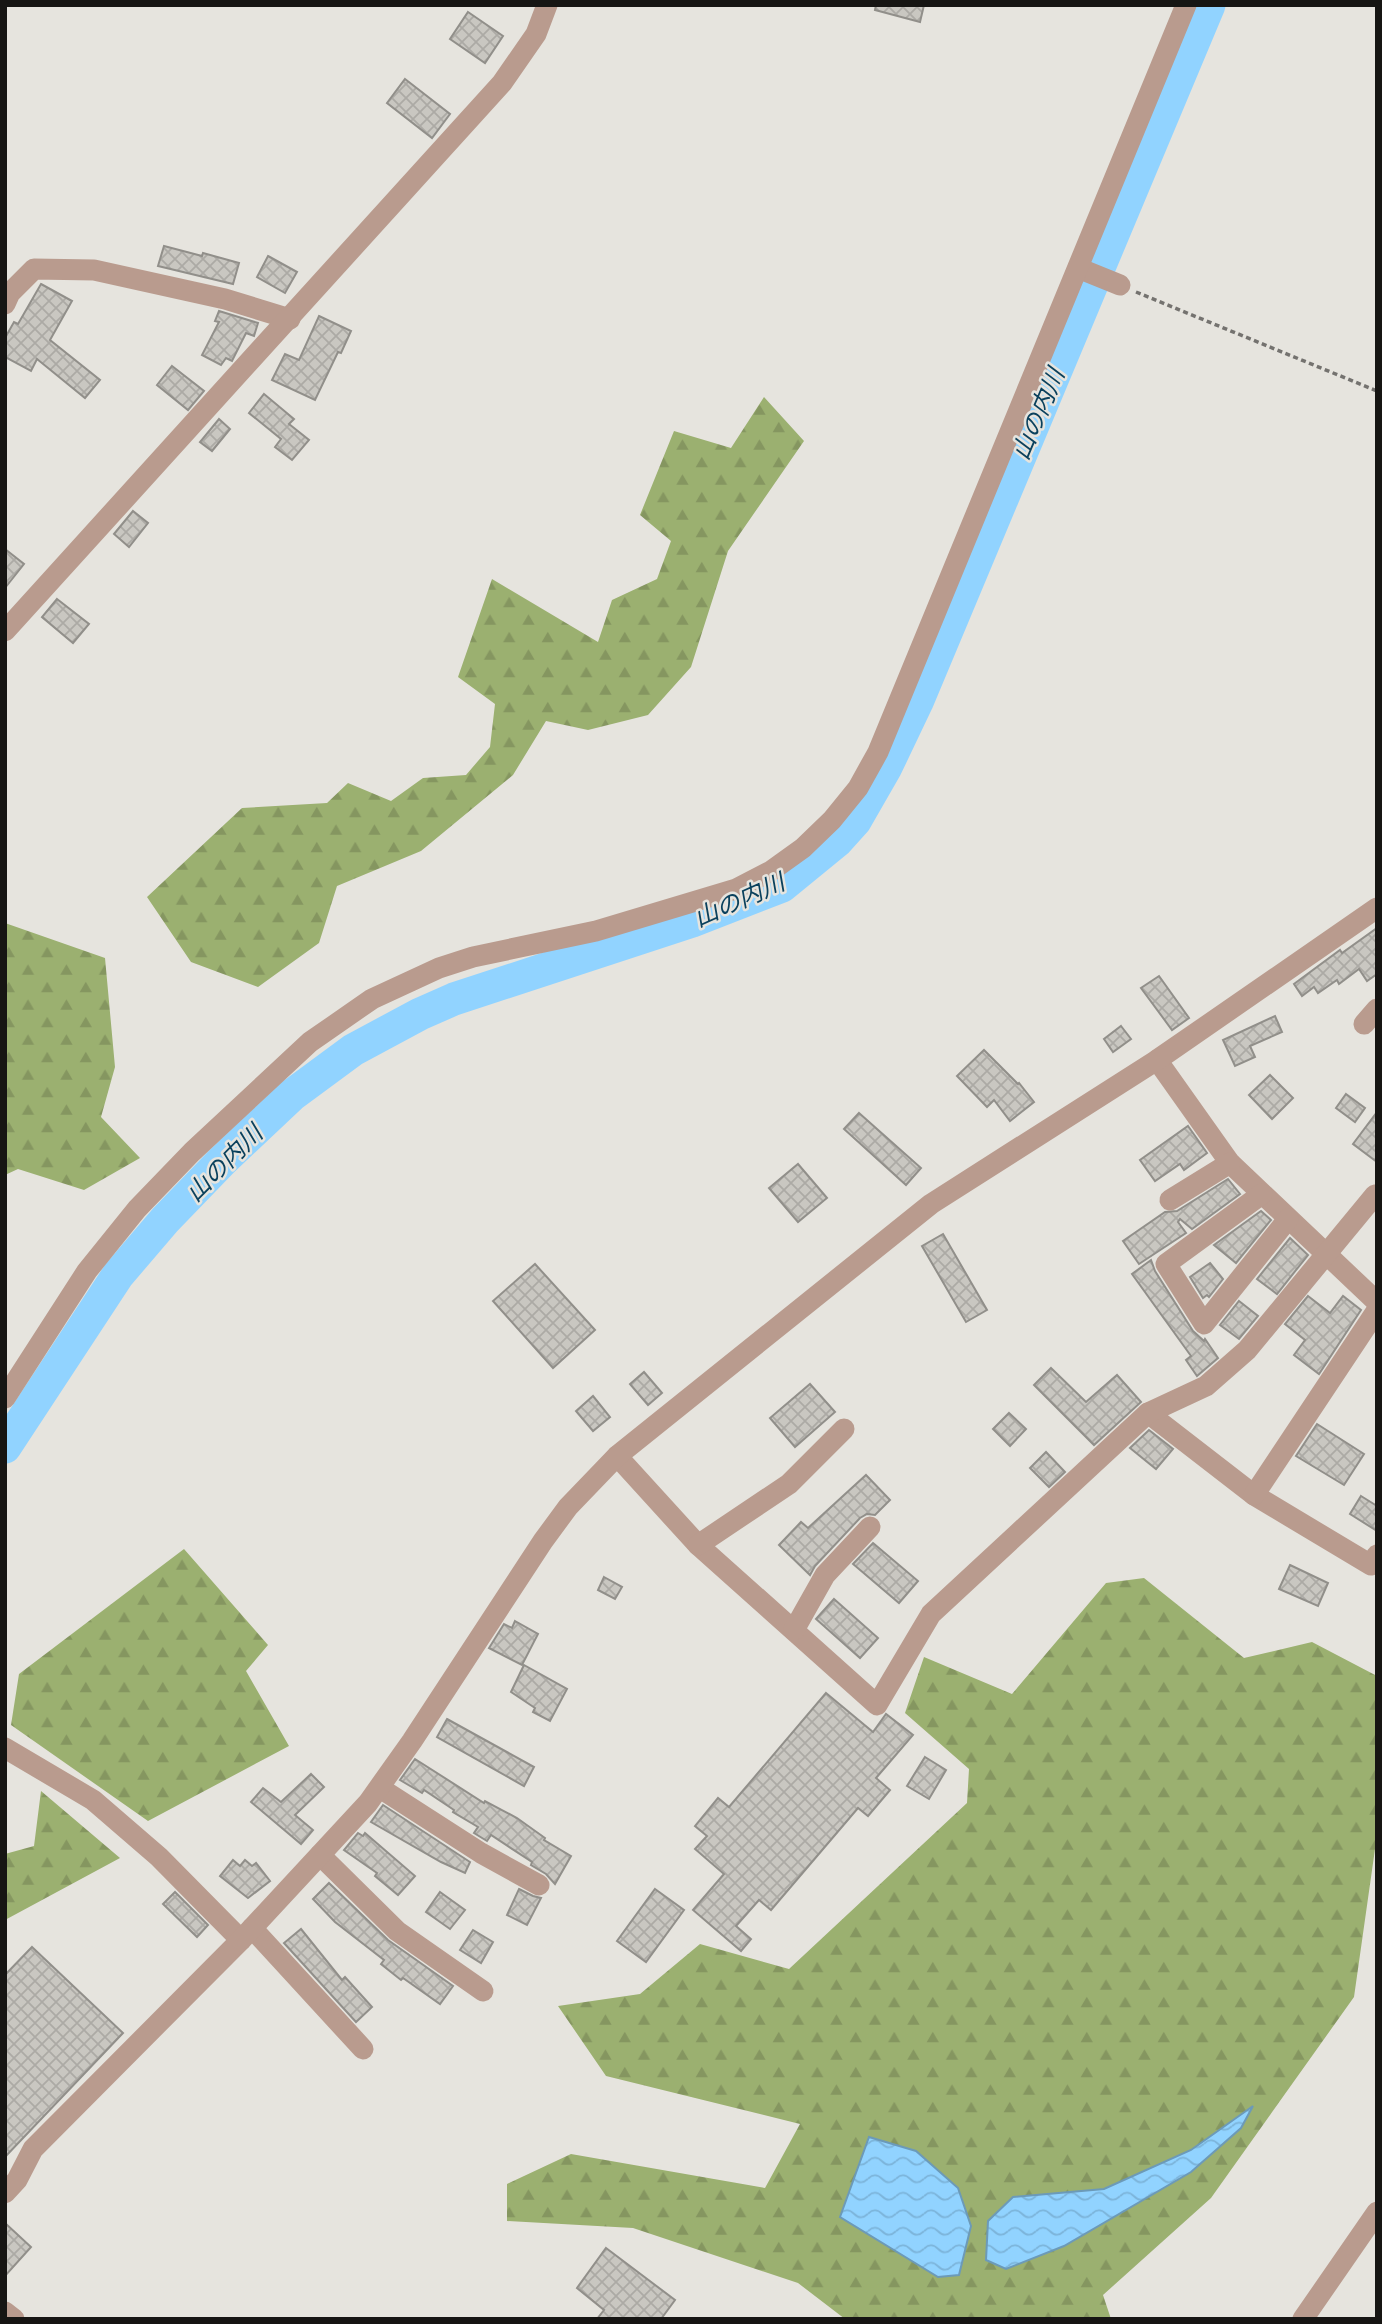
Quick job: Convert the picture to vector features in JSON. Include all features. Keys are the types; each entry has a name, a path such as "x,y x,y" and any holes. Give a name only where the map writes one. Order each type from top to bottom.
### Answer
{"street":[{"path":"5,631 502,83 536,34 547,5"},
{"path":"5,1398 88,1271 137,1209 280,1067 340,1019 372,999 439,968 473,957 596,931 736,888 782,863 803,848 832,820 858,788 878,752 1186,5"},
{"path":"1078,268 1121,285"},
{"path":"5,304 10,293 34,269 94,271 225,299 290,319"},
{"path":"5,2193 17,2180 33,2148 247,1934 362,1810 543,1541 568,1507 617,1456 931,1204 1157,1060 1377,908"},
{"path":"1157,1060 1230,1163 1377,1302"},
{"path":"1170,1200 1230,1163"},
{"path":"1262,1194 1166,1264 1205,1324 1288,1219"},
{"path":"617,1456 698,1545 877,1705 931,1614 1149,1413 1206,1386 1247,1350 1324,1254 1375,1195 1377,1197"},
{"path":"1254,1495 1377,1310"},
{"path":"1149,1413 1254,1495 1371,1565 1377,1555"},
{"path":"698,1545 789,1484 844,1429"},
{"path":"794,1630 825,1575 870,1527"},
{"path":"5,1748 93,1800 247,1934 363,2049"},
{"path":"380,1787 481,1853 539,1885"},
{"path":"320,1856 397,1931 483,1992"},
{"path":"1303,2319 1376,2215"},
{"path":"5,2312 14,2319"}],"path":[{"path":"1121,285 1377,391"}],"green space":[{"path":"764,397 804,441 728,551 691,667 648,715 588,730 546,721 513,775 421,851 337,886 319,943 258,987 191,962 147,897 242,808 327,803 348,783 391,801 423,778 466,775 490,747 495,704 458,677 492,579 598,642 612,600 657,579 671,541 640,515 674,431 731,448"},
{"path":"5,923 105,958 115,1067 101,1117 140,1158 84,1190 18,1169 5,1175"},
{"path":"184,1549 268,1645 246,1671 289,1746 148,1821 11,1725 19,1674"},
{"path":"1144,1578 1244,1658 1312,1642 1377,1676 1377,1835 1354,1997 1211,2198 1103,2295 1111,2319 845,2319 798,2283 633,2228 507,2221 507,2184 571,2154 765,2188 800,2124 606,2076 558,2006 640,1994 700,1944 789,1969 967,1803 969,1769 905,1713 924,1657 1012,1694 1106,1583"},
{"path":"41,1791 120,1858 5,1920 5,1854 34,1846"}],"water":[{"path":"1253,2106 1241,2128 1191,2172 1064,2246 1006,2269 986,2260 988,2221 1013,2197 1104,2189 1191,2150"},
{"path":"869,2137 916,2151 958,2188 971,2226 959,2275 938,2277 840,2217"}],"building":[{"path":"876,5 924,5 920,22 875,10"},
{"path":"468,12 503,36 485,63 450,39"},
{"path":"405,79 450,114 432,138 387,103"},
{"path":"164,246 239,263 233,284 158,266"},
{"path":"268,256 297,272 285,293 257,277"},
{"path":"41,284 72,301 50,340 100,380 85,398 37,359 31,371 5,357 5,338 14,322 18,324"},
{"path":"219,311 258,323 254,336 246,333 232,361 226,358 221,365 202,355 219,322 215,321"},
{"path":"319,316 351,331 315,400 272,380 285,354 299,360"},
{"path":"172,366 204,391 188,410 157,385"},
{"path":"264,394 294,419 289,424 309,440 292,460 275,447 281,439 249,413"},
{"path":"219,419 230,429 212,451 200,442"},
{"path":"133,511 148,523 129,547 114,534"},
{"path":"5,549 24,564 5,588"},
{"path":"57,599 89,624 73,643 42,617"},
{"path":"1377,928 1377,974 1367,981 1359,969 1339,984 1337,980 1318,993 1314,987 1302,996 1294,984 1340,950 1342,953"},
{"path":"1159,976 1189,1018 1172,1030 1141,988"},
{"path":"1275,1016 1282,1032 1250,1046 1255,1057 1235,1066 1223,1040"},
{"path":"1121,1026 1131,1039 1113,1052 1104,1039"},
{"path":"984,1050 1019,1083 1034,1102 1010,1121 994,1100 987,1107 957,1076"},
{"path":"1270,1075 1293,1098 1272,1119 1249,1095"},
{"path":"1346,1094 1365,1108 1355,1122 1336,1108"},
{"path":"1377,1112 1377,1162 1353,1144"},
{"path":"859,1113 921,1168 906,1185 844,1129"},
{"path":"1188,1126 1207,1153 1184,1170 1180,1164 1155,1181 1140,1160"},
{"path":"798,1164 827,1198 798,1222 769,1188"},
{"path":"1228,1179 1240,1194 1192,1229 1180,1219 1178,1222 1186,1233 1139,1264 1123,1241 1165,1212 1177,1211"},
{"path":"1261,1211 1271,1220 1236,1263 1214,1245"},
{"path":"943,1234 987,1310 966,1322 922,1246"},
{"path":"1290,1238 1308,1255 1277,1294 1257,1279"},
{"path":"1151,1260 1155,1271 1193,1331 1204,1341 1205,1339 1218,1358 1197,1376 1186,1360 1191,1356 1132,1274"},
{"path":"1210,1263 1223,1279 1209,1297 1207,1295 1203,1298 1190,1277"},
{"path":"535,1264 595,1330 553,1368 493,1301"},
{"path":"1308,1296 1330,1313 1343,1296 1361,1310 1319,1374 1294,1355 1305,1340 1285,1324"},
{"path":"1239,1301 1258,1316 1239,1339 1220,1325"},
{"path":"1051,1368 1086,1402 1117,1375 1141,1402 1094,1445 1034,1385"},
{"path":"644,1372 662,1393 648,1405 630,1384"},
{"path":"810,1384 835,1412 795,1447 770,1418"},
{"path":"593,1396 610,1417 593,1431 576,1411"},
{"path":"1009,1413 1026,1429 1010,1446 993,1429"},
{"path":"1317,1424 1364,1454 1344,1485 1296,1456"},
{"path":"1149,1430 1173,1449 1156,1469 1130,1448"},
{"path":"1046,1452 1065,1472 1049,1487 1030,1468"},
{"path":"866,1475 890,1500 875,1515 867,1514 860,1518 815,1566 810,1575 779,1545 801,1522 808,1528"},
{"path":"1361,1496 1377,1506 1377,1531 1350,1514"},
{"path":"873,1543 918,1581 899,1603 853,1564"},
{"path":"1290,1565 1328,1583 1318,1606 1279,1589"},
{"path":"604,1577 622,1587 615,1599 598,1590"},
{"path":"834,1599 878,1638 860,1658 816,1619"},
{"path":"515,1621 538,1634 522,1665 489,1648 504,1624 512,1628"},
{"path":"524,1665 567,1689 550,1721 533,1712 535,1708 511,1692"},
{"path":"826,1693 873,1732 886,1714 913,1735 876,1778 890,1790 868,1816 858,1808 771,1910 759,1900 736,1926 751,1939 741,1951 693,1910 724,1874 695,1849 707,1836 695,1826 718,1798 729,1807"},
{"path":"447,1719 534,1767 524,1786 437,1737"},
{"path":"925,1757 946,1770 929,1799 907,1786"},
{"path":"415,1759 484,1803 485,1801 517,1818 545,1838 544,1840 571,1856 555,1884 546,1874 531,1865 532,1862 491,1835 487,1841 474,1833 478,1827 424,1790 422,1793 400,1780"},
{"path":"311,1774 324,1787 295,1815 313,1830 301,1844 251,1802 263,1788 281,1802"},
{"path":"383,1805 470,1862 465,1873 371,1822"},
{"path":"358,1833 363,1836 365,1833 415,1876 398,1895 375,1876 377,1873 344,1850"},
{"path":"233,1860 240,1866 245,1860 252,1866 256,1863 270,1881 248,1898 220,1876"},
{"path":"329,1883 388,1940 453,1986 440,2004 381,1964 384,1960 335,1922 313,1899"},
{"path":"519,1889 541,1898 527,1925 507,1915"},
{"path":"655,1889 684,1910 646,1962 617,1941"},
{"path":"175,1892 208,1925 197,1937 163,1904"},
{"path":"440,1892 465,1910 450,1929 426,1912"},
{"path":"301,1929 342,1980 345,1977 372,2007 356,2022 284,1943"},
{"path":"473,1930 493,1942 481,1963 460,1950"},
{"path":"32,1947 123,2033 5,2157 5,1975"},
{"path":"5,2223 31,2247 5,2276"},
{"path":"606,2248 675,2300 661,2319 597,2319 604,2310 577,2288"}],"waterway":[{"name":"山の内川","path":"5,1447 118,1275 165,1220 292,1095 353,1050 454,999 692,921 782,886 837,841 855,821 886,767 917,702 1209,5"}]}
